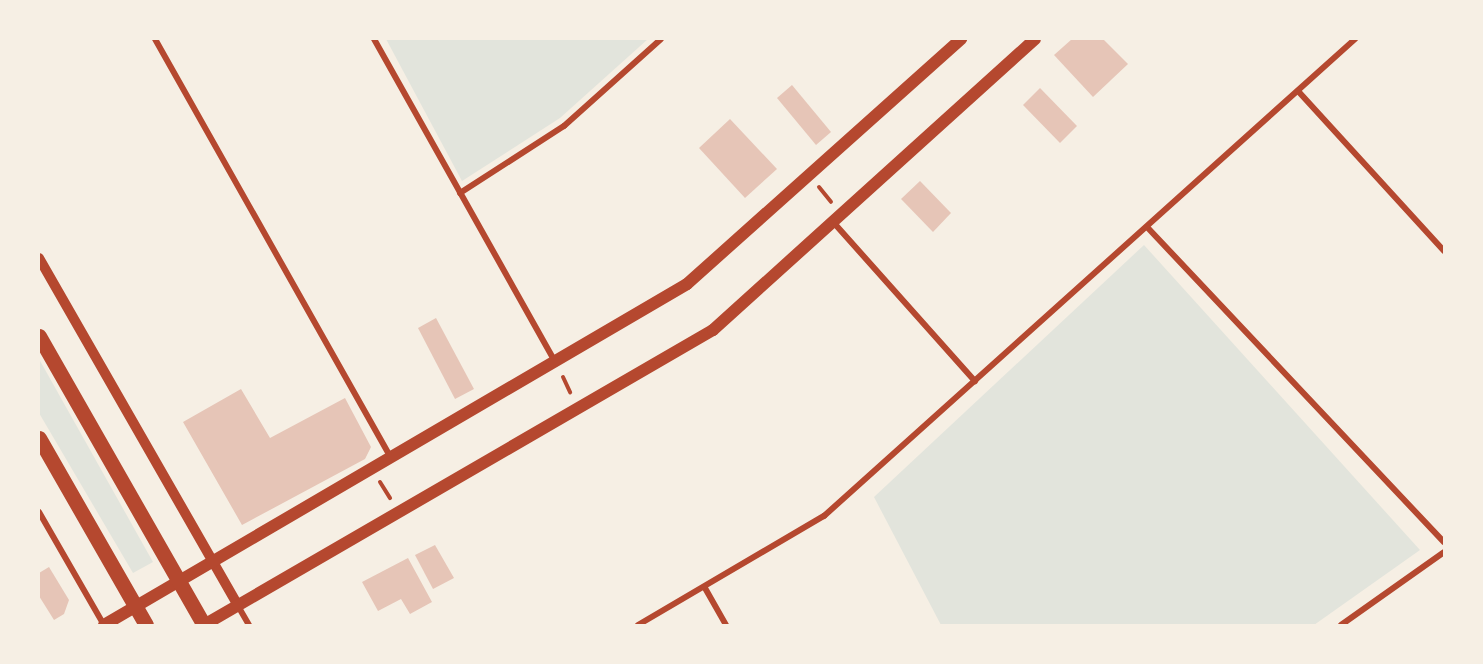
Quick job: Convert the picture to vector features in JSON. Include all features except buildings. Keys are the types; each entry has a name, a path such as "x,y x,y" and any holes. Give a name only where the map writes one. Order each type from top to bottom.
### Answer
{"main road":[{"path":"104,625 557,365 687,284 810,177 961,39"},
{"path":"39,336 204,625 579,412 713,330 839,219 1035,39"},
{"path":"39,438 146,625"}],"street":[{"path":"155,39 392,459"},
{"path":"374,39 557,365"},
{"path":"460,193 564,126 662,39"},
{"path":"638,625 705,588 824,516 1355,39"},
{"path":"1298,91 1444,251"},
{"path":"839,219 975,381"},
{"path":"1147,226 1444,542"},
{"path":"39,258 249,625"},
{"path":"39,512 104,625"},
{"path":"1341,625 1444,552"},
{"path":"705,588 726,625"}],"path":[{"path":"810,177 839,219"},
{"path":"557,365 579,412"},
{"path":"373,470 400,514"}],"shaded area":[{"path":"386,39 648,39 560,118 462,181"},
{"path":"1144,245 1420,550 1314,625 941,625 874,497"},
{"path":"39,359 153,562 133,573 39,413"}]}
